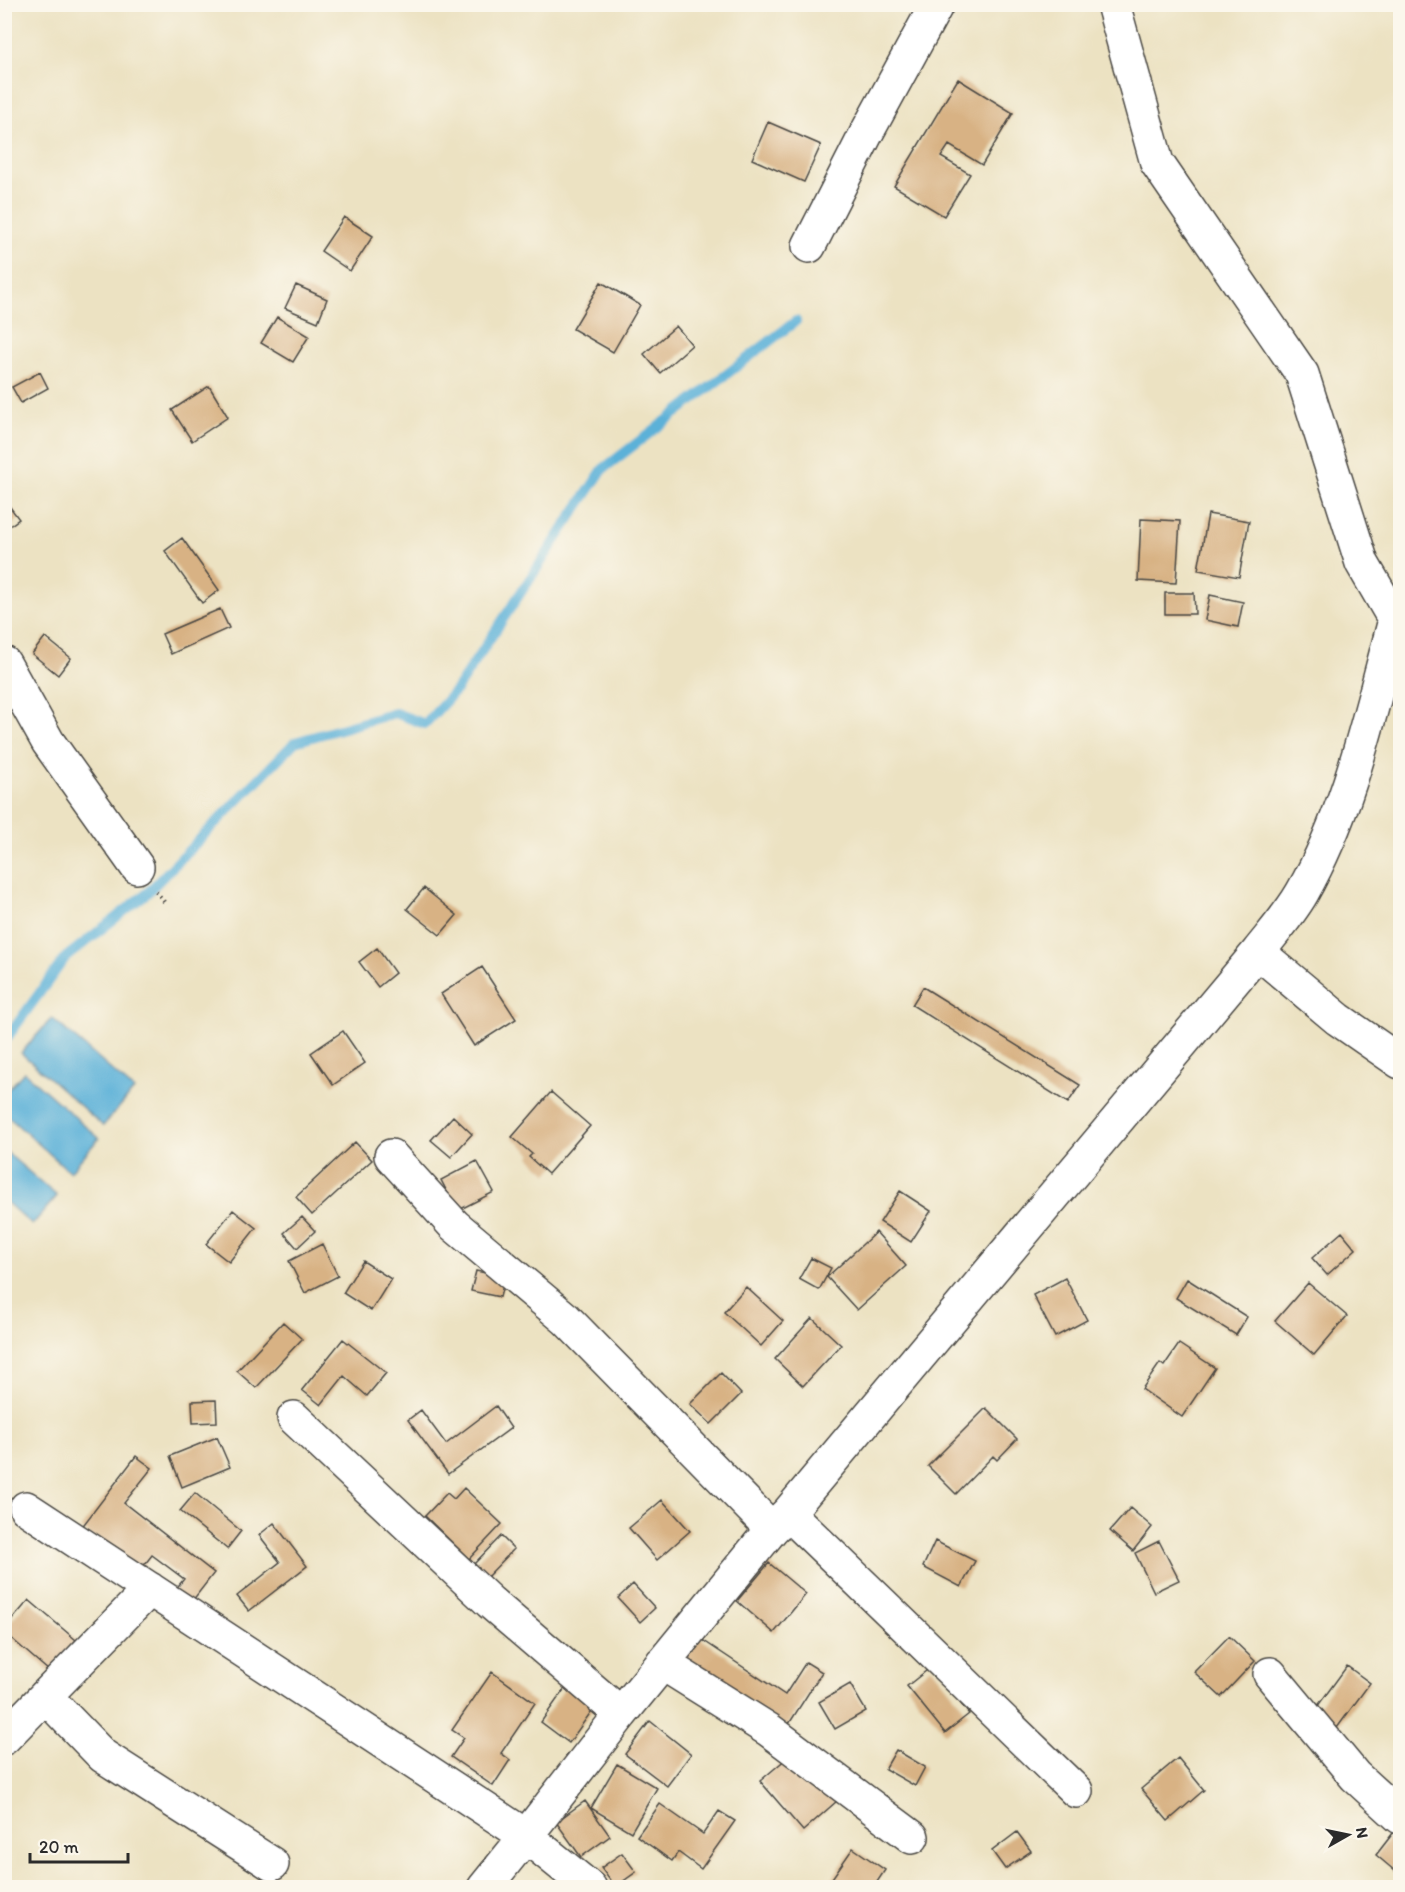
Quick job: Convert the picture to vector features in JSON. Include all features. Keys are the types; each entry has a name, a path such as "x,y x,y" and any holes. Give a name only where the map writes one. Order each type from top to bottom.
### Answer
{"street":[{"path":"809,246 866,134 937,4"},
{"path":"484,1887 662,1663 1258,952 1301,895 1325,848 1358,758 1398,621 1362,563 1302,374 1157,164 1113,4"},
{"path":"4,663 48,742 146,879"},
{"path":"1258,952 1338,1019 1401,1062"},
{"path":"391,1156 454,1225 566,1318 780,1521 1076,1791"},
{"path":"294,1418 490,1602 621,1714"},
{"path":"26,1508 526,1836 590,1887"},
{"path":"4,1738 150,1589"},
{"path":"662,1663 769,1730 912,1838"},
{"path":"1270,1674 1355,1776 1401,1817"},
{"path":"45,1696 103,1756 272,1864"}],"path":[{"path":"146,879 165,903"}],"water":[{"path":"52,1018 134,1090 103,1126 21,1053"},
{"path":"24,1072 99,1138 70,1172 5,1114 5,1093"},
{"path":"5,1151 57,1196 32,1225 5,1201"}],"building":[{"path":"958,79 1013,113 982,165 949,145 941,157 970,174 944,216 894,186"},
{"path":"768,122 821,145 804,182 752,159"},
{"path":"344,217 373,236 350,271 321,251"},
{"path":"601,282 640,305 613,352 573,329"},
{"path":"296,285 327,299 318,322 285,308"},
{"path":"277,317 309,336 293,362 261,343"},
{"path":"676,326 692,345 660,373 644,354"},
{"path":"40,372 48,388 21,403 12,387"},
{"path":"209,386 228,417 192,441 172,410"},
{"path":"4,499 19,519 4,530"},
{"path":"1208,514 1249,521 1239,577 1198,570"},
{"path":"1141,519 1180,521 1176,583 1138,581"},
{"path":"182,538 219,590 202,603 165,551"},
{"path":"1165,593 1194,593 1195,614 1165,614"},
{"path":"1210,595 1243,602 1238,627 1205,620"},
{"path":"220,609 229,628 171,654 162,634"},
{"path":"45,637 71,658 58,675 32,654"},
{"path":"424,888 457,915 440,935 407,909"},
{"path":"377,948 395,973 378,987 359,962"},
{"path":"482,967 516,1019 474,1046 441,994"},
{"path":"923,987 1080,1085 1068,1103 912,1005"},
{"path":"343,1031 365,1063 333,1085 311,1053"},
{"path":"551,1092 590,1126 548,1174 529,1157 532,1154 512,1137"},
{"path":"453,1116 472,1134 451,1157 431,1140"},
{"path":"355,1142 372,1160 312,1215 296,1197"},
{"path":"477,1161 494,1192 457,1211 441,1180"},
{"path":"900,1191 931,1211 911,1242 880,1222"},
{"path":"233,1210 256,1228 229,1262 206,1244"},
{"path":"302,1217 315,1231 297,1248 284,1233"},
{"path":"876,1232 906,1266 857,1310 827,1277"},
{"path":"1342,1232 1356,1249 1327,1275 1312,1258"},
{"path":"322,1244 338,1276 305,1293 289,1261"},
{"path":"811,1258 831,1268 819,1290 799,1279"},
{"path":"363,1261 391,1279 371,1311 343,1293"},
{"path":"476,1271 505,1277 500,1297 471,1291"},
{"path":"1065,1278 1087,1320 1055,1337 1033,1295"},
{"path":"1187,1279 1247,1317 1236,1335 1176,1298"},
{"path":"1308,1283 1347,1316 1314,1355 1275,1321"},
{"path":"746,1287 783,1321 761,1346 724,1312"},
{"path":"812,1318 841,1345 803,1386 775,1359"},
{"path":"283,1322 302,1339 256,1388 237,1371"},
{"path":"343,1339 386,1373 367,1396 344,1376 321,1405 302,1390"},
{"path":"1179,1344 1215,1368 1182,1417 1142,1389 1160,1363 1164,1366"},
{"path":"721,1373 741,1394 711,1424 690,1404"},
{"path":"216,1400 217,1422 193,1423 192,1401"},
{"path":"496,1406 511,1428 448,1474 408,1420 421,1410 446,1444"},
{"path":"986,1408 1017,1439 997,1460 993,1456 956,1494 928,1466"},
{"path":"217,1437 230,1467 182,1487 170,1456"},
{"path":"136,1456 152,1468 124,1503 214,1573 186,1609 170,1596 184,1579 152,1555 138,1573 81,1528"},
{"path":"464,1488 502,1524 469,1559 425,1516 447,1493 454,1499"},
{"path":"195,1493 241,1531 227,1549 180,1511"},
{"path":"662,1500 690,1531 657,1560 629,1528"},
{"path":"1130,1508 1152,1527 1133,1551 1110,1531"},
{"path":"274,1523 307,1566 249,1611 237,1596 280,1562 259,1535"},
{"path":"501,1536 514,1549 486,1578 473,1565"},
{"path":"935,1541 975,1561 961,1587 923,1567"},
{"path":"1159,1541 1179,1580 1154,1592 1135,1553"},
{"path":"769,1563 806,1594 774,1633 737,1601"},
{"path":"633,1584 655,1608 640,1622 618,1598"},
{"path":"29,1600 76,1640 49,1671 4,1632 4,1629"},
{"path":"695,1635 785,1695 806,1662 822,1672 787,1727 681,1658"},
{"path":"1229,1636 1255,1661 1221,1697 1194,1672"},
{"path":"1347,1666 1370,1683 1337,1728 1314,1711"},
{"path":"931,1667 969,1714 945,1733 907,1686"},
{"path":"492,1672 535,1703 501,1753 510,1760 493,1786 451,1757 464,1738 452,1730"},
{"path":"568,1684 596,1705 569,1743 541,1722"},
{"path":"850,1684 866,1711 835,1729 819,1702"},
{"path":"650,1721 691,1754 667,1786 625,1754"},
{"path":"896,1750 925,1767 915,1786 885,1769"},
{"path":"794,1752 837,1801 803,1831 760,1781"},
{"path":"1178,1758 1204,1790 1168,1821 1141,1789"},
{"path":"617,1764 657,1788 631,1832 591,1808"},
{"path":"585,1801 610,1836 581,1857 556,1822"},
{"path":"660,1804 703,1834 719,1811 735,1821 701,1869 678,1852 672,1861 637,1836"},
{"path":"1397,1828 1400,1831 1400,1864 1395,1871 1376,1855"},
{"path":"1017,1832 1031,1851 1005,1869 992,1851"},
{"path":"853,1848 885,1870 873,1888 834,1888 828,1884"},
{"path":"622,1853 636,1872 615,1887 601,1868"}],"waterway":[{"path":"4,1042 65,958 147,893 295,742 395,713 425,724 456,690 603,469 796,321"}]}
